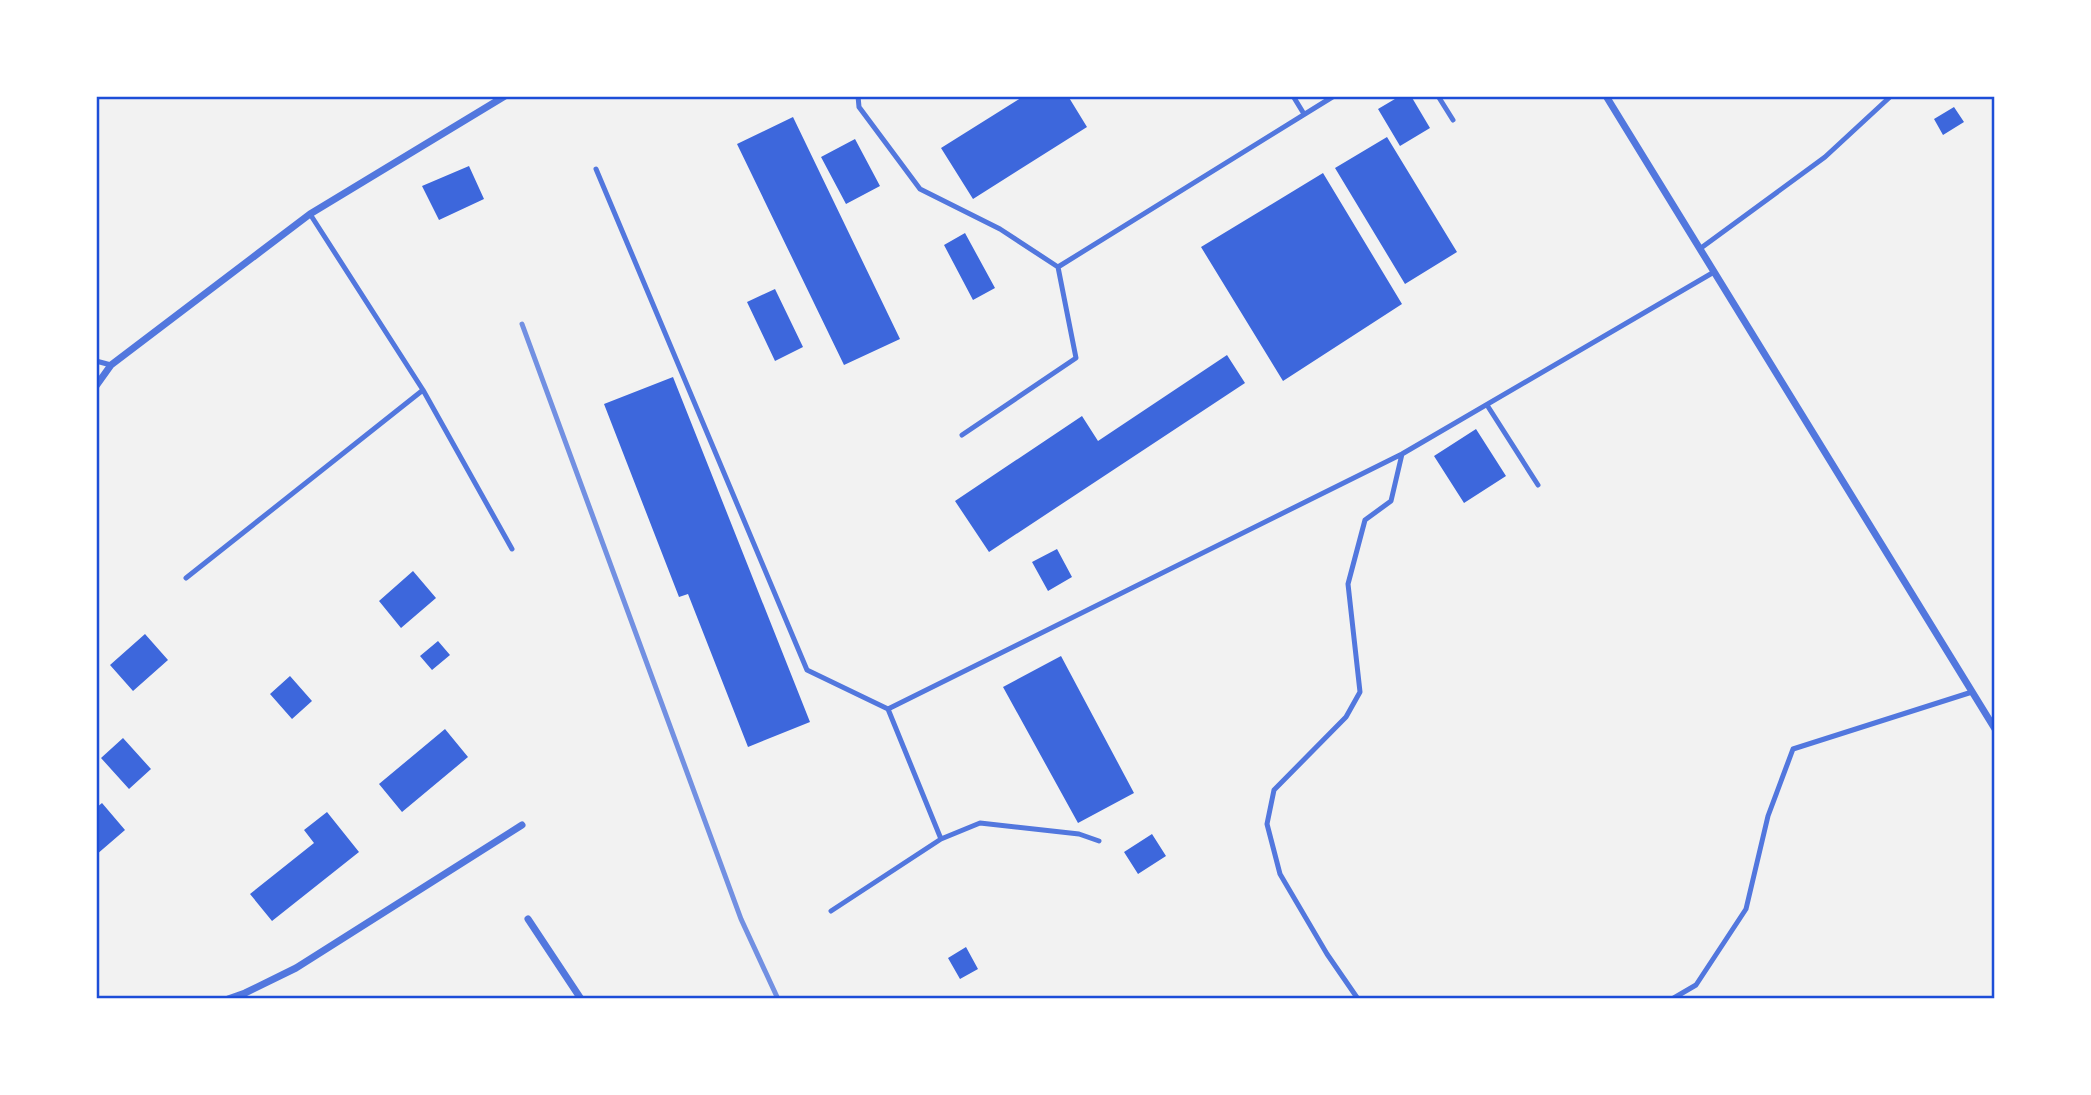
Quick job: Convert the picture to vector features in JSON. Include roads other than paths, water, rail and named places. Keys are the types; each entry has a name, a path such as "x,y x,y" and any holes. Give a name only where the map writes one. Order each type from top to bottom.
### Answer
{"street":[{"path":"96,386 111,365 310,214 505,96"},
{"path":"1606,96 1995,729"},
{"path":"228,999 296,968 522,825"},
{"path":"528,919 581,999"}],"lane":[{"path":"858,96 859,107 920,189 1000,229 1058,267 1076,358 962,435"},
{"path":"1293,96 1304,114"},
{"path":"1058,267 1334,96"},
{"path":"1438,96 1453,120"},
{"path":"1701,248 1825,157 1891,96"},
{"path":"596,169 807,670 888,709 941,839"},
{"path":"310,214 423,390 512,549"},
{"path":"888,709 1402,454 1714,272"},
{"path":"96,361 111,365"},
{"path":"186,578 423,390"},
{"path":"1487,405 1538,485"},
{"path":"1357,999 1280,874 1267,824 1274,790 1346,717 1360,692 1348,584 1365,520 1391,501 1402,454"},
{"path":"1672,999 1696,985 1746,909 1768,816 1793,749 1972,692"},
{"path":"831,911 941,839 981,824 1079,834 1100,841"}],"railway":[{"path":"522,324 741,919 778,999"}]}
